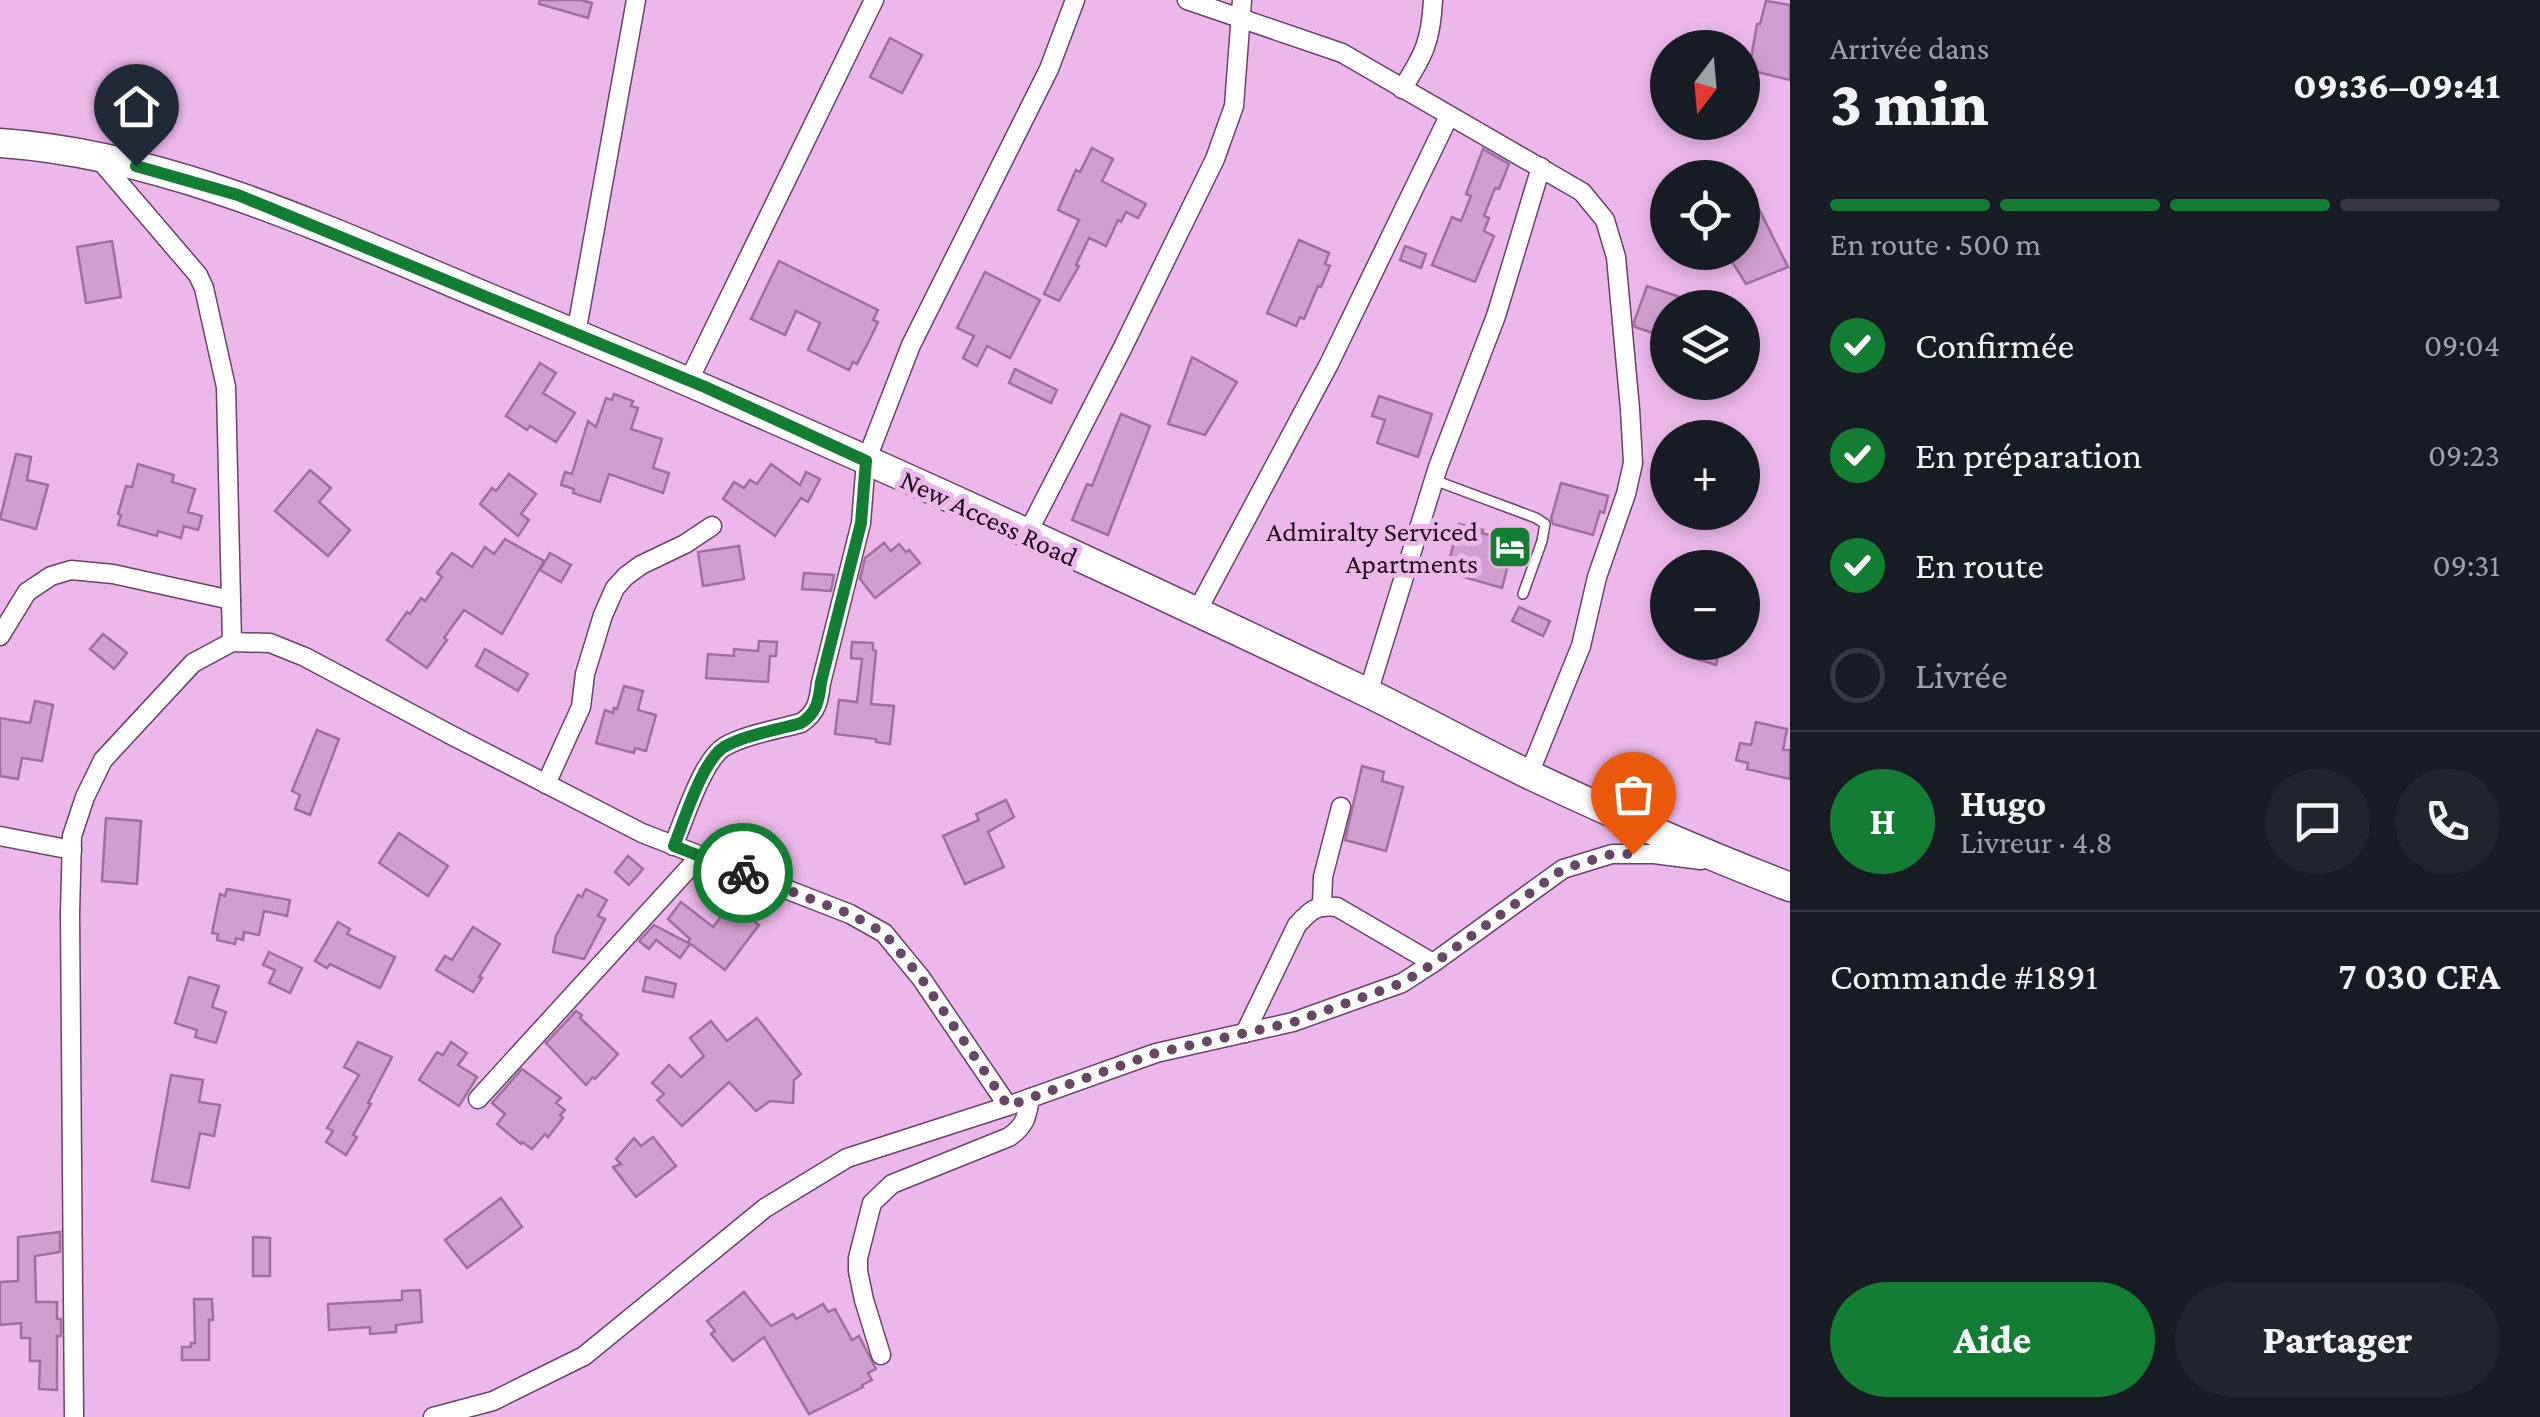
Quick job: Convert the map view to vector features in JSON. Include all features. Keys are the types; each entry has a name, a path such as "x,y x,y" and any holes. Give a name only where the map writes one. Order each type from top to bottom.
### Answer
{"main road":[{"name":"New Access Road","path":"0,142 96,157 238,195 688,380 1368,693 1529,774 1790,887"}],"street":[{"path":"576,334 636,0"},
{"path":"688,380 874,0"},
{"path":"674,846 707,765 716,753 727,745 801,723 811,716 818,703 861,523 866,461 910,345 1049,69 1076,0"},
{"path":"1187,0 1242,9 1342,53 1582,192 1605,220 1616,257 1633,463 1580,646 1529,774"},
{"path":"1402,89 1424,54 1432,27 1433,0"},
{"path":"1027,534 1214,158 1234,106 1242,9"},
{"path":"1196,613 1329,364 1449,116"},
{"path":"96,157 198,274 204,288 226,386 232,642"},
{"path":"1368,693 1434,480 1496,316 1541,167"},
{"path":"546,784 581,707 586,674 614,588 640,565 712,526"},
{"path":"0,636 28,592 50,576 71,570 113,574 231,600"},
{"path":"74,1417 72,836 103,760 193,663 232,642 270,643 305,656 546,784 674,846 850,914 884,933 921,978 1008,1106"},
{"path":"1322,905 1323,877 1341,807"},
{"path":"0,836 72,850"},
{"path":"433,1417 493,1401 584,1356 764,1208 846,1158 1156,1053 1294,1022 1402,983 1563,869 1612,854 1654,854 1732,864"},
{"path":"478,1099 699,857"},
{"path":"1244,1033 1297,926 1310,911 1322,905 1337,907 1433,964"},
{"path":"881,1355 858,1271 872,1203 892,1184 1009,1137 1022,1128 1030,1098"}],"lane":[{"path":"1434,480 1545,524 1523,594"}],"building":[{"path":"540,0 592,3 588,18 539,4"},
{"path":"1766,1 1790,5 1790,80 1760,73 1760,30 1756,30"},
{"path":"890,38 922,55 902,93 870,77"},
{"path":"1092,148 1113,159 1102,181 1146,204 1138,218 1126,212 1121,222 1118,220 1106,246 1089,238 1076,265 1079,266 1059,301 1044,294 1079,220 1058,210 1076,170 1080,172"},
{"path":"1483,149 1509,164 1484,216 1489,218 1484,231 1494,236 1475,282 1432,265 1452,217 1461,221 1471,196 1466,194"},
{"path":"1760,211 1788,267 1746,284 1737,270 1760,270"},
{"path":"1299,240 1329,253 1325,264 1330,266 1304,319 1300,317 1296,326 1267,313"},
{"path":"112,241 121,297 86,303 77,247"},
{"path":"1405,246 1426,254 1421,268 1400,260"},
{"path":"779,261 878,310 873,320 878,322 871,337 857,364 853,362 849,370 808,350 820,323 796,311 785,335 751,319"},
{"path":"985,272 1040,300 1010,358 987,346 977,366 963,358 974,336 957,328"},
{"path":"1647,286 1659,290 1650,290 1650,332 1635,327"},
{"path":"1192,357 1237,382 1205,435 1168,424"},
{"path":"540,363 556,373 543,393 575,413 556,442 506,416"},
{"path":"1015,369 1057,390 1051,403 1009,383"},
{"path":"614,394 633,401 631,406 638,408 631,429 662,439 653,468 669,473 663,493 609,474 600,502 561,485 565,472 572,474 588,421 596,427 606,398 612,400"},
{"path":"1379,396 1432,414 1418,457 1377,443 1385,420 1372,416"},
{"path":"1121,414 1150,426 1108,535 1072,520 1087,484 1092,486"},
{"path":"16,454 31,457 27,480 48,485 36,529 0,519"},
{"path":"138,464 174,475 172,482 195,489 188,512 202,516 198,530 184,526 181,538 118,525 126,486 132,487"},
{"path":"771,464 800,485 806,472 820,479 808,502 801,498 775,536 723,499 734,482 744,488 750,480 757,484"},
{"path":"310,470 331,488 319,502 350,530 328,556 275,511"},
{"path":"509,474 536,494 521,514 529,520 518,536 480,504"},
{"path":"1561,483 1608,496 1593,535 1553,524"},
{"path":"1459,524 1514,542 1502,588 1446,572"},
{"path":"505,539 544,561 502,634 464,610 427,668 387,640 407,612 410,614 421,598 425,601 442,577 437,573 452,553 472,567 485,547 494,554"},
{"path":"884,543 891,551 899,544 920,563 875,598 860,579 865,558"},
{"path":"739,546 744,579 703,586 698,552"},
{"path":"550,553 571,565 561,582 540,570"},
{"path":"804,573 834,575 831,591 802,589"},
{"path":"1519,607 1550,621 1543,636 1512,621"},
{"path":"103,634 127,653 114,669 90,649"},
{"path":"759,641 777,642 776,656 770,656 768,682 706,678 708,654 734,656 734,649 758,651"},
{"path":"852,642 873,643 876,651 871,704 894,706 890,744 835,734 839,700 857,702 862,659 851,658"},
{"path":"485,649 528,674 518,691 476,666"},
{"path":"624,686 643,691 638,710 656,715 646,751 635,748 634,753 596,743 605,710 613,713 617,709"},
{"path":"35,701 53,705 42,761 22,758 18,779 0,776 0,718 30,723"},
{"path":"1756,722 1787,729 1783,750 1790,750 1790,779 1747,769 1748,763 1736,760 1740,743 1751,745"},
{"path":"317,730 339,739 310,815 295,809 300,795 292,791"},
{"path":"1362,766 1384,772 1382,781 1403,787 1386,851 1345,840"},
{"path":"1006,800 1014,817 988,832 1004,867 965,884 943,836 979,820 976,814"},
{"path":"106,818 141,821 137,884 102,881"},
{"path":"399,833 448,866 428,896 379,863"},
{"path":"628,856 643,869 629,885 615,872"},
{"path":"227,889 290,900 287,916 264,911 259,935 244,932 243,940 236,938 235,944 217,940 218,934 212,933 220,894 225,896"},
{"path":"586,889 607,900 598,916 605,919 584,959 553,952 556,936 578,895 582,897"},
{"path":"681,902 713,927 731,904 759,925 725,970 688,942 690,939 668,919"},
{"path":"338,922 350,929 347,934 395,957 380,988 315,961"},
{"path":"654,925 690,944 680,958 656,940 649,949 639,941"},
{"path":"473,927 500,944 473,992 436,970 445,956 452,960"},
{"path":"269,952 302,968 290,993 269,983 275,970 263,965"},
{"path":"189,977 219,986 212,1007 226,1012 216,1043 195,1037 197,1030 175,1023"},
{"path":"646,977 676,984 673,997 643,991"},
{"path":"576,1011 618,1054 586,1085 546,1043"},
{"path":"757,1018 801,1074 794,1080 793,1103 770,1101 756,1111 729,1082 682,1126 657,1100 664,1094 652,1083 669,1065 681,1077 704,1056 690,1038 711,1021 727,1041"},
{"path":"358,1042 392,1057 346,1155 326,1142 333,1131 327,1128 359,1075 344,1067"},
{"path":"451,1042 467,1053 458,1065 477,1077 459,1106 419,1080 437,1052 443,1055"},
{"path":"522,1069 561,1098 556,1103 565,1110 548,1137 545,1134 532,1149 497,1124 505,1114 492,1103"},
{"path":"171,1075 203,1080 199,1102 220,1105 214,1136 200,1133 189,1188 152,1181"},
{"path":"653,1137 676,1166 636,1197 613,1167 621,1164 616,1159 634,1138 641,1146"},
{"path":"501,1198 522,1227 467,1268 445,1240"},
{"path":"60,1232 60,1252 35,1256 36,1302 57,1302 57,1319 61,1319 61,1336 57,1336 57,1390 39,1389 40,1361 30,1361 30,1338 21,1338 21,1323 0,1325 0,1282 18,1281 18,1237"},
{"path":"253,1237 270,1238 270,1276 253,1276"},
{"path":"420,1290 422,1322 396,1325 396,1332 370,1334 370,1327 329,1330 328,1304 402,1300 402,1291"},
{"path":"744,1292 771,1326 793,1314 796,1319 823,1304 828,1312 835,1309 852,1340 859,1336 876,1369 868,1373 872,1380 809,1414 764,1337 733,1361 711,1334 715,1331 707,1321"},
{"path":"194,1299 212,1299 209,1360 182,1360 182,1347 195,1343"}],"way so far":[{"path":"743,873 850,914 884,933 921,978 1008,1106 1156,1053 1294,1022 1402,983 1563,869 1612,854 1633,854"}],"place":[{"name":"Admiralty Serviced Apartments","path":"1510,547"}],"route":[{"path":"136,166 238,195 705,387 866,461 861,523 818,703 811,716 801,723 727,745 716,753 707,765 674,846 743,873"}]}
